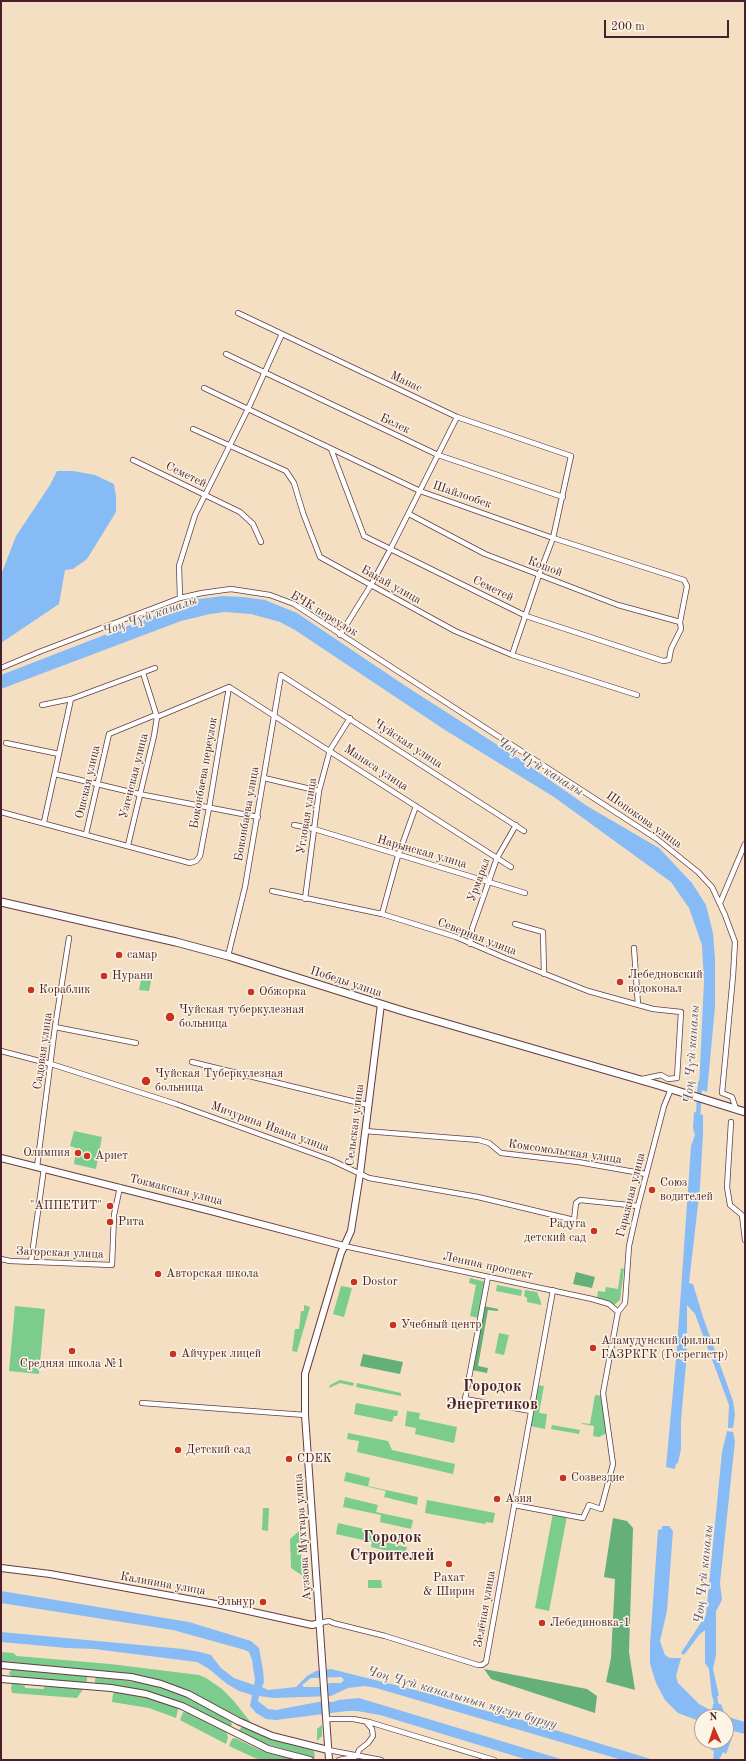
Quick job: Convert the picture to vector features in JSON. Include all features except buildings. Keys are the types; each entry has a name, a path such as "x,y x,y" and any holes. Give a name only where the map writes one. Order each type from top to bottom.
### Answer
{"main road":[{"name":"Победы улица","path":"1,902 176,942 228,956 381,1004 742,1110"},
{"name":"Сельская улица","path":"344,1246 350,1231 360,1174 381,1004"},
{"name":"Токмакская улица","path":"1,1158 120,1187 344,1246"},
{"name":"Ауэзова Мухтара улица","path":"329,1760 304,1388 306,1368 344,1246"},
{"name":"Калинина улица","path":"1,1568 50,1574 221,1605 312,1626 320,1623"},
{"path":"310,1760 268,1749 182,1706 159,1697 132,1691 3,1679 4,1666 130,1677 168,1686 188,1694 238,1721 272,1736 328,1750"},
{"path":"88,1686 92,1673"},
{"path":"232,1732 238,1721"}],"street":[{"name":"Манас","path":"238,313 456,417 571,456 563,497"},
{"path":"180,598 179,566 195,516 248,408 282,334"},
{"name":"Белек","path":"226,354 264,374 438,455 563,497"},
{"name":"Шайлообек","path":"204,388 420,491 553,538 684,580 687,586 680,622"},
{"path":"340,635 371,585 390,550 456,417"},
{"name":"Бакай улица","path":"193,429 286,471 294,483 303,513 320,557 455,631 512,656 637,694"},
{"name":"Семетей","path":"331,449 364,536 390,550 526,616 665,662 669,660 671,649 681,629 680,622"},
{"name":"Семетей","path":"133,460 204,496 240,512 253,524 260,542"},
{"path":"512,656 553,538 563,497"},
{"name":"Кошой","path":"409,514 485,554 618,605 680,622"},
{"name":"БЧК переулок","path":"1,668 38,652 180,598 231,589 270,595 294,604 505,740"},
{"path":"42,706 72,699 155,668"},
{"path":"143,673 155,716"},
{"name":"Боконбаева улица","path":"228,956 258,817 281,675"},
{"name":"Чуйская улица","path":"281,675 524,831"},
{"name":"Ошская улица","path":"86,834 109,734 229,687"},
{"name":"Манаса улица","path":"229,687 511,866"},
{"name":"Боконбаева переулок","path":"128,845 190,863 196,861 200,856 229,687"},
{"path":"44,822 72,699"},
{"name":"Узгенская улица","path":"128,845 158,720 155,716"},
{"name":"Угловая улица","path":"305,899 319,791 330,750 350,718"},
{"name":"Шопокова улица","path":"505,740 657,839 698,872 712,887 720,903 735,942 722,1093 732,1097 742,1110"},
{"path":"6,742 59,754"},
{"path":"55,774 140,794 258,817"},
{"path":"264,778 319,791"},
{"path":"382,914 398,856 416,806"},
{"path":"1,812 128,845"},
{"name":"Нарынская улица","path":"294,825 314,829 398,856 489,881 525,893"},
{"name":"Урмарал","path":"470,944 472,930 497,858 516,825"},
{"path":"720,903 745,844"},
{"name":"Северная улица","path":"272,891 382,914 456,937 588,991 638,1005 681,1012 677,1078 668,1079 661,1075 638,1080"},
{"path":"515,924 543,932 544,974"},
{"name":"Садовая улица","path":"37,1167 55,1027 69,938"},
{"path":"634,948 638,1005"},
{"path":"55,1027 136,1043"},
{"name":"Мичурина Ивана улица","path":"1,1050 51,1064 176,1104 331,1160 373,1179 478,1196 574,1220 576,1203 580,1200 638,1206"},
{"path":"192,1062 368,1105"},
{"name":"Гаражная улица","path":"618,1312 624,1303 629,1246 638,1206 664,1106 671,1089"},
{"path":"731,1122 727,1186 730,1205 742,1215 745,1240"},
{"name":"Комсомольская улица","path":"365,1131 479,1140 489,1143 501,1153 578,1162 646,1174"},
{"path":"32,1262 44,1168"},
{"name":"Загорская улица","path":"1,1259 32,1262 112,1265 114,1215 120,1187"},
{"name":"Ленина проспект","path":"344,1246 605,1302 618,1312"},
{"path":"488,1277 465,1399 531,1411"},
{"name":"Зелёная улица","path":"320,1623 329,1621 482,1665 486,1662 553,1290"},
{"path":"514,1505 583,1518 589,1505 601,1509 613,1464 603,1393 618,1312"},
{"path":"142,1403 305,1415"},
{"path":"326,1718 354,1719 494,1760"},
{"path":"357,1756 359,1750 368,1743 373,1736 372,1729 366,1722"},
{"path":"328,1750 381,1760"},
{"path":"339,1760 357,1756"}],"green space":[{"path":"142,975 152,976 149,991 139,990"},
{"name":"Ариет","path":"74,1131 102,1137 96,1169 74,1164 76,1148 70,1146"},
{"path":"621,1268 624,1269 620,1300 614,1305 606,1300 597,1299 598,1291 605,1292 606,1287 618,1289"},
{"path":"576,1272 595,1277 592,1288 573,1284"},
{"path":"470,1278 486,1282 479,1318 470,1316 476,1285 469,1283"},
{"path":"497,1285 522,1290 521,1296 496,1291"},
{"path":"341,1286 352,1288 344,1317 333,1314"},
{"path":"525,1290 537,1292 541,1305 527,1302 527,1298 524,1296"},
{"path":"304,1305 310,1307 297,1352 292,1351 295,1329 299,1329 301,1311 304,1311"},
{"path":"15,1306 45,1309 39,1374 9,1371"},
{"path":"484,1306 498,1309 498,1311 488,1310 478,1366 488,1368 487,1373 472,1370"},
{"path":"499,1333 509,1335 504,1355 495,1353"},
{"path":"363,1354 403,1362 400,1374 360,1366"},
{"path":"340,1380 354,1383 353,1386 340,1383 329,1388 330,1385"},
{"path":"357,1383 401,1393 401,1396 356,1387"},
{"path":"537,1385 544,1386 539,1413 547,1414 545,1429 530,1426"},
{"path":"595,1395 602,1396 607,1433 599,1437 593,1436 594,1426 582,1424 590,1424"},
{"path":"356,1403 398,1411 397,1416 394,1416 392,1422 354,1414"},
{"path":"407,1411 420,1413 419,1419 457,1427 454,1443 415,1434 416,1428 405,1426"},
{"path":"552,1425 580,1430 579,1434 551,1429"},
{"path":"348,1433 388,1441 392,1450 455,1464 453,1474 357,1452 359,1441 347,1439"},
{"path":"346,1472 370,1478 368,1486 418,1497 417,1505 384,1497 386,1491 344,1481"},
{"path":"345,1497 378,1505 376,1512 413,1520 411,1529 380,1522 381,1515 343,1507"},
{"path":"427,1500 495,1513 493,1523 486,1522 485,1524 425,1513"},
{"path":"263,1508 269,1508 268,1531 262,1530"},
{"path":"553,1513 567,1516 549,1611 535,1608"},
{"path":"613,1518 627,1521 633,1528 629,1652 635,1690 606,1682 611,1658 615,1579 604,1577"},
{"path":"338,1523 373,1531 371,1539 407,1547 405,1555 371,1547 372,1542 336,1534"},
{"path":"299,1531 303,1576 291,1568 290,1539"},
{"path":"368,1580 381,1580 382,1588 368,1588"},
{"path":"1,1652 13,1653 17,1656 110,1664 199,1675 222,1689 252,1724 187,1690 162,1681 128,1674 3,1663 1,1662"},
{"path":"14,1669 84,1675 87,1677 87,1681 84,1683 13,1677 9,1674 10,1671"},
{"path":"484,1669 587,1689 597,1696 595,1713 491,1679"},
{"path":"97,1677 143,1683 179,1693 231,1721 232,1725 229,1727 192,1707 159,1695 141,1690 95,1683 95,1679"},
{"path":"15,1683 25,1686 25,1688 44,1689 44,1687 52,1686 83,1689 77,1698 12,1693 12,1684"},
{"path":"115,1692 148,1698 175,1706 178,1709 176,1718 149,1708 112,1702 113,1694"},
{"path":"183,1712 189,1713 226,1732 228,1737 226,1744 180,1720"},
{"path":"322,1725 322,1736 317,1741 317,1729"},
{"path":"242,1727 272,1739 314,1751 315,1758 255,1741 238,1731"},
{"path":"235,1738 260,1750 295,1760 261,1760 255,1758 229,1746 232,1739"}],"water":[{"path":"57,471 73,471 95,475 114,484 116,512 87,559 73,569 65,570 59,604 1,643 1,575 16,536 50,485"},
{"path":"223,596 265,600 297,613 404,685 521,760 587,806 659,848 692,883 706,905 713,933 715,959 715,1007 707,1092 699,1089 704,981 702,945 689,908 671,882 554,797 445,730 295,630 280,622 251,614 225,612 210,614 181,621 1,689 1,675 199,599"},
{"path":"694,1112 703,1115 703,1134 700,1187 689,1283 693,1284 703,1317 733,1401 735,1414 733,1428 728,1428 729,1405 695,1314 687,1305 687,1353 681,1420 681,1449 675,1469 666,1467 677,1348 691,1146 695,1135 693,1128"},
{"path":"727,1431 733,1432 735,1441 720,1583 722,1600 716,1611 716,1655 713,1669 719,1696 712,1697 709,1669 705,1663 705,1630 699,1635 684,1655 681,1653 706,1615 722,1452"},
{"path":"662,1526 669,1526 673,1531 667,1611 660,1641 665,1655 670,1658 681,1658 676,1676 678,1683 699,1704 708,1709 694,1709 694,1719 678,1713 665,1700 656,1683 650,1664 658,1530 662,1529"},
{"path":"1,1591 189,1622 251,1641 259,1648 264,1682 262,1687 268,1690 296,1687 307,1676 316,1671 331,1669 435,1695 654,1760 622,1760 365,1686 348,1688 331,1696 274,1698 259,1696 258,1701 268,1709 276,1710 318,1702 333,1702 359,1698 564,1760 528,1760 380,1715 357,1711 276,1720 266,1719 256,1713 250,1706 252,1695 239,1691 227,1684 209,1669 197,1662 94,1649 1,1642 1,1632 183,1649 200,1652 211,1655 221,1668 234,1678 254,1685 255,1680 252,1660 249,1652 245,1650 173,1630 1,1603","holes":["341,1677 344,1680 341,1683 330,1683 318,1687 304,1687 302,1685 311,1678"]},
{"path":"713,1704 721,1704 723,1709 712,1709"},
{"path":"734,1719 745,1722 745,1734 734,1731"},
{"path":"728,1749 726,1754 723,1752 719,1760 713,1760 714,1751 711,1750"}],"waterway":[{"name":"Чоң Чүй каналы","path":"698,1118 700,1083"},
{"name":"Чоң Чүй каналы","path":"714,1692 717,1709"}],"place":[{"name":"самар","path":"119,955"},
{"name":"Нурани","path":"104,976"},
{"name":"Лебедновский водоконал","path":"620,982"},
{"name":"Кораблик","path":"31,990"},
{"name":"Обжорка","path":"251,992"},
{"name":"Чуйская туберкулезная больница","path":"170,1017"},
{"name":"Чуйская Туберкулезная больница","path":"146,1081"},
{"name":"Олимпия","path":"78,1153"},
{"name":"Ариет","path":"87,1156"},
{"name":"Союз водителей","path":"652,1190"},
{"name":"\"АППЕТИТ\"","path":"110,1206"},
{"name":"Рита","path":"110,1222"},
{"name":"Радуга детский сад","path":"594,1231"},
{"name":"Авторская школа","path":"158,1274"},
{"name":"Dostor","path":"354,1282"},
{"name":"Учебный центр","path":"393,1325"},
{"name":"Аламудунский филиал ГАЗРКГК (Госрегистр)","path":"593,1348"},
{"name":"Средняя школа №1","path":"72,1351"},
{"name":"Айчурек лицей","path":"173,1354"},
{"name":"Детский сад","path":"178,1450"},
{"name":"CDEK","path":"289,1459"},
{"name":"Созвездие","path":"563,1478"},
{"name":"Азия","path":"497,1499"},
{"name":"Рахат & Ширин","path":"449,1564"},
{"name":"Эльнур","path":"263,1602"},
{"name":"Лебединовка-1","path":"542,1623"}],"district":[{"name":"Городок Энергетиков","path":"492,1396"},
{"name":"Городок Строителей","path":"392,1547"}],"water label":[{"name":"Чоң Чүй каналынын нугун буруу","path":"462,1698"}]}
